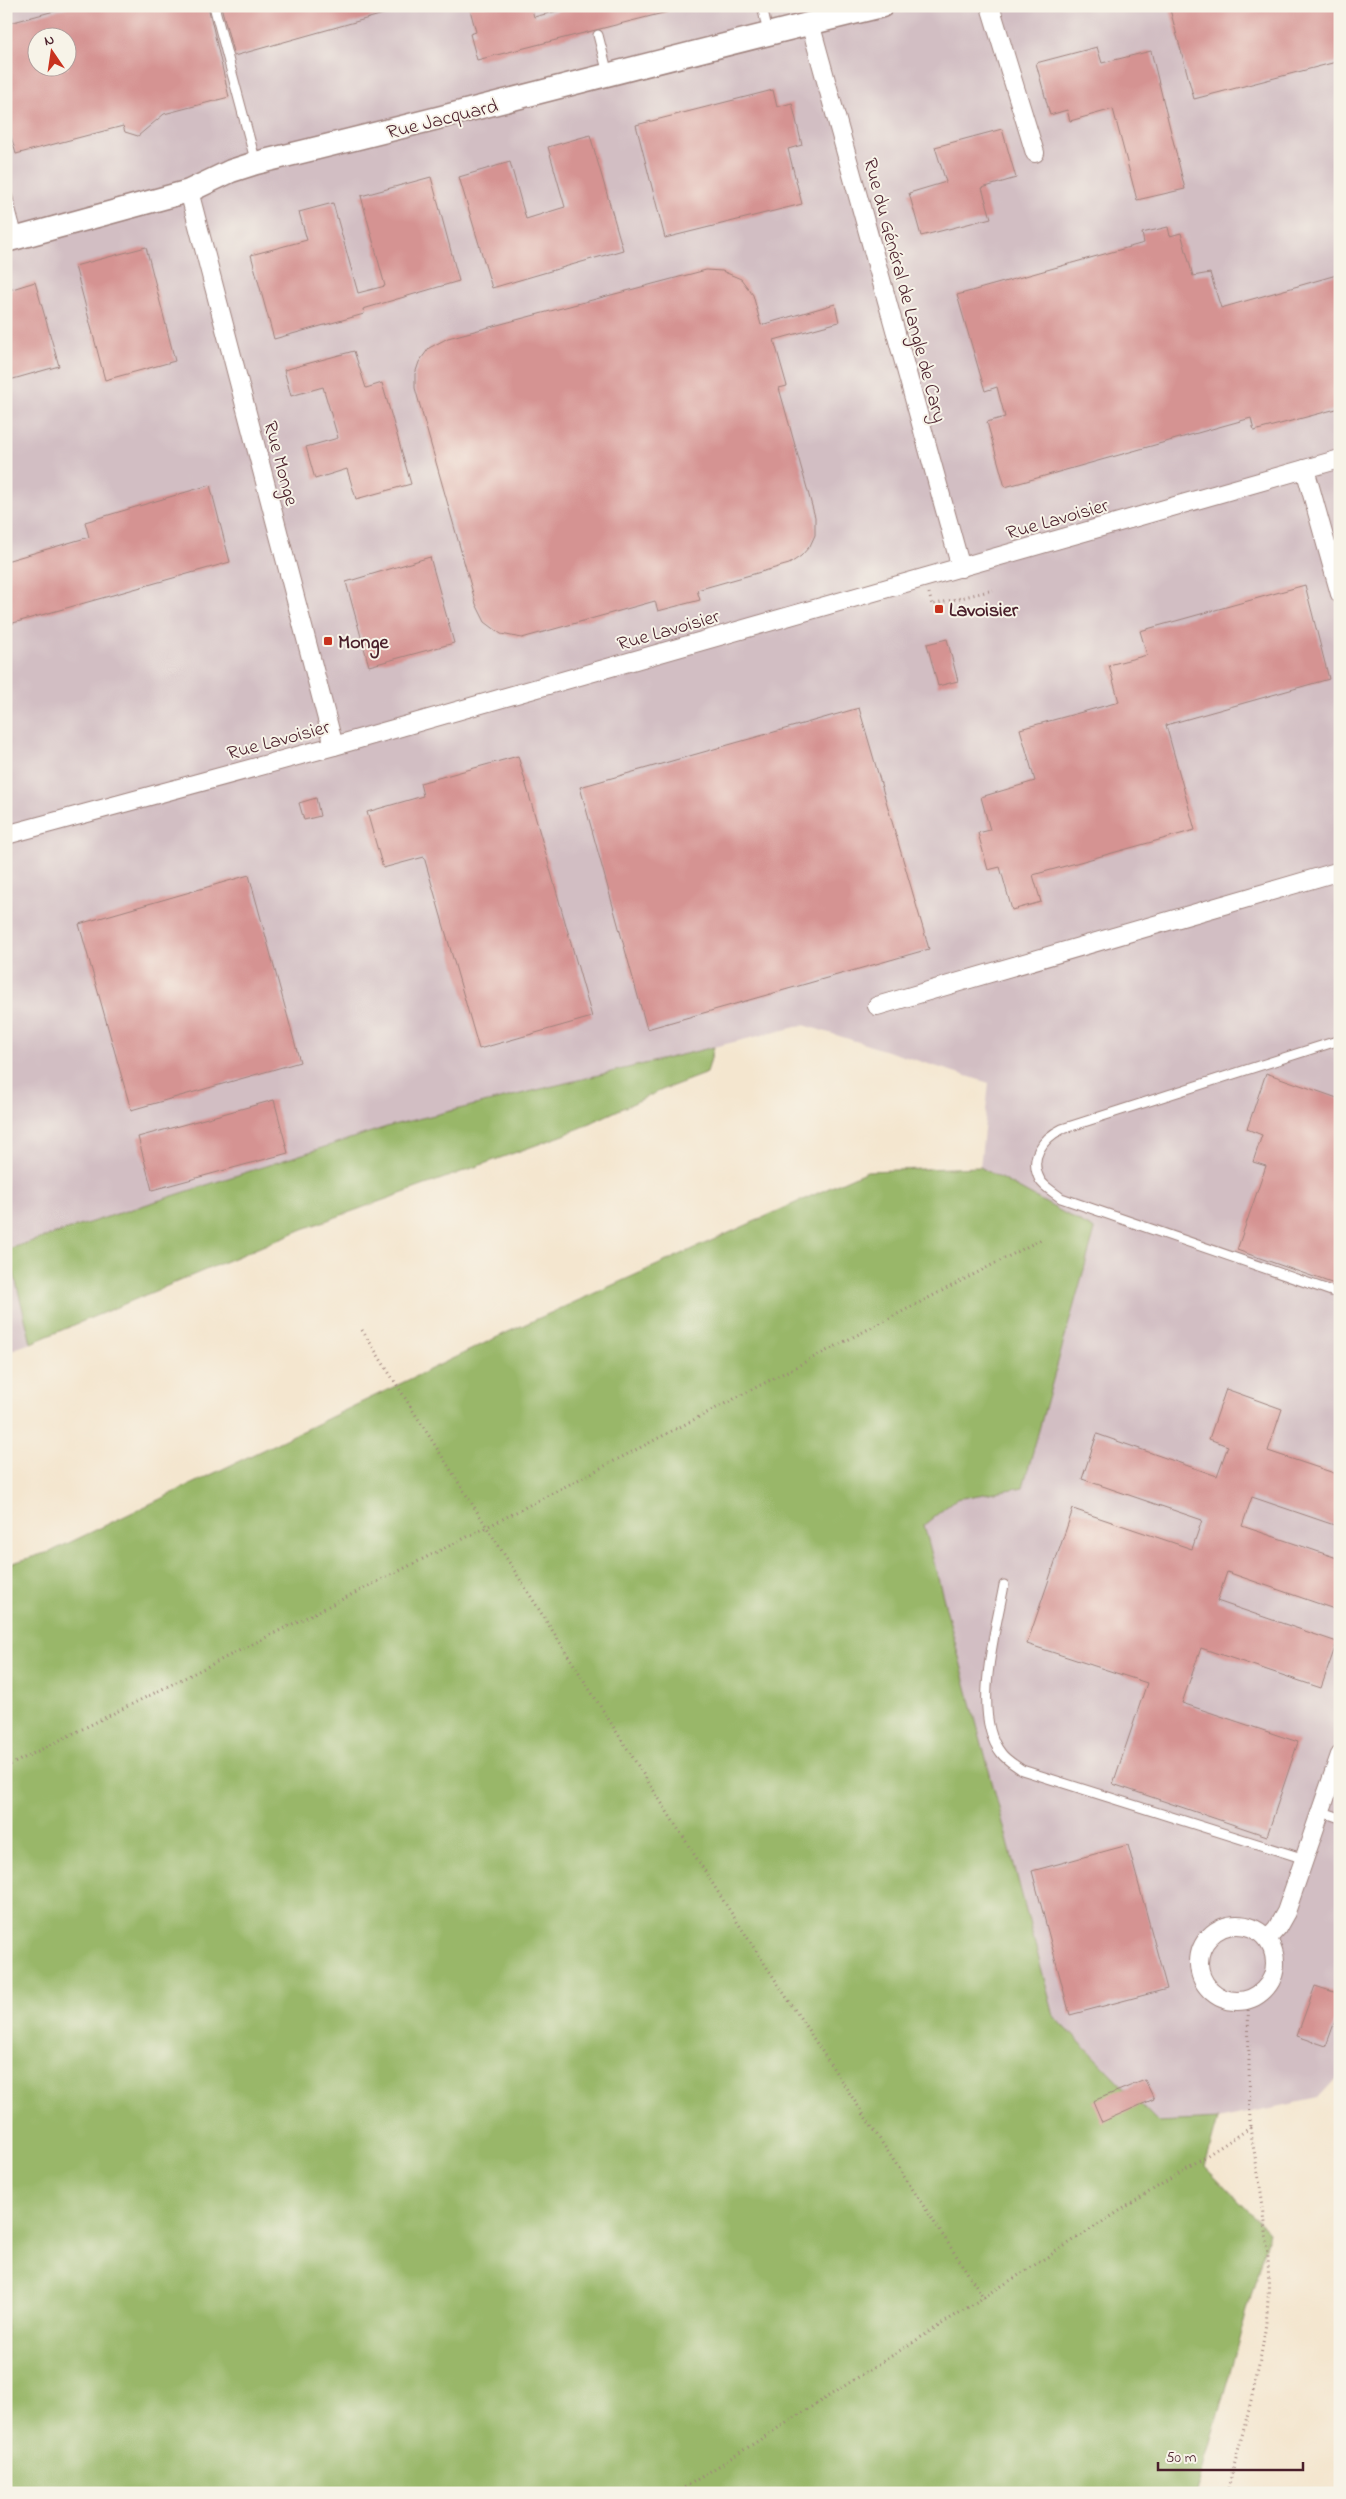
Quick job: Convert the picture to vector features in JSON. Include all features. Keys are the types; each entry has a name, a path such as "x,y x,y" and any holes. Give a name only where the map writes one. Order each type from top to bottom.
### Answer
{"street":[{"name":"Rue Jacquard","path":"12,239 189,191 231,171 256,163 466,113 768,33 882,6"},
{"path":"990,6 1035,153"},
{"name":"Rue du Général de Langle de Cary","path":"810,24 960,568"},
{"name":"Rue Monge","path":"189,191 334,746"},
{"name":"Rue Lavoisier","path":"6,835 334,746 1340,459"},
{"path":"1305,469 1340,594"},
{"path":"877,1006 1340,872"},
{"path":"1267,1939 1277,1928 1286,1912 1306,1860 1320,1811 1340,1755"},
{"path":"1233,1925 1245,1926 1257,1931 1267,1939 1273,1950 1275,1962 1274,1975 1264,1990 1248,2000 1235,2001 1223,1999 1212,1992 1201,1977 1199,1958 1203,1946 1210,1936 1220,1928 1233,1925"}],"lane":[{"path":"214,6 256,163"},
{"path":"762,6 768,33"},
{"path":"598,35 608,75"},
{"path":"6,191 12,239"},
{"path":"1340,1040 1062,1129 1044,1140 1040,1147 1037,1163 1041,1181 1061,1198 1340,1294"},
{"path":"1004,1585 985,1694 988,1725 1001,1753 1022,1770 1306,1860"},
{"path":"1320,1811 1340,1818"}],"path":[{"path":"925,578 932,605 993,590"},
{"path":"6,1767 487,1527 1042,1239"},
{"path":"362,1330 730,1911 984,2298"},
{"path":"1227,2493 1258,2365 1268,2299 1264,2211 1250,2128 1248,2000"},
{"path":"676,2493 1250,2128"}],"shaded area":[{"path":"6,6 1340,6 1340,2074 1318,2098 1218,2119 1158,2122 1054,2016 924,1525 955,1499 1023,1487 1095,1231 980,1167 989,1083 804,1025 393,1125 8,1249 31,1343 6,1352"}],"green space":[{"path":"714,1047 707,1073 662,1090 564,1135 303,1229 31,1343 8,1249 393,1125"},
{"path":"980,1167 1095,1230 1023,1487 956,1499 924,1525 1054,2016 1158,2122 1218,2119 1205,2166 1269,2232 1196,2493 6,2493 6,1565 52,1551 508,1332 867,1171"}],"building":[{"path":"73,6 208,6 229,97 164,114 138,136 125,132 123,126 16,154 6,118 6,24"},
{"path":"221,6 393,6 394,11 234,56"},
{"path":"469,6 531,6 534,17 577,6 666,6 667,12 477,60 470,34 476,32"},
{"path":"1169,6 1340,6 1340,61 1194,99"},
{"path":"1097,47 1102,63 1151,51 1185,189 1137,200 1113,109 1070,121 1067,110 1050,115 1036,63"},
{"path":"773,90 777,107 792,103 802,145 788,149 802,204 665,238 636,125"},
{"path":"1002,129 1016,178 982,188 991,218 921,236 909,193 946,182 935,147"},
{"path":"590,135 623,250 492,288 459,177 510,162 526,219 565,207 548,147"},
{"path":"431,177 459,281 363,309 364,314 274,339 251,255 307,240 299,212 333,203 358,293 385,286 361,196"},
{"path":"1168,227 1170,236 1181,233 1193,276 1210,273 1221,308 1340,274 1340,408 1254,431 1251,418 1005,487 987,422 1005,417 997,387 985,391 957,295 1144,243 1142,233"},
{"path":"146,247 175,361 105,380 75,266"},
{"path":"706,270 722,271 741,279 753,295 761,325 835,304 839,322 774,340 787,386 779,388 815,517 815,535 810,546 801,556 789,564 697,590 700,600 658,611 655,601 522,638 501,634 485,622 476,604 415,388 415,374 419,362 429,348 448,338"},
{"path":"35,282 59,366 6,381 6,291"},
{"path":"354,351 366,388 382,383 411,484 356,499 347,469 315,479 306,447 338,438 323,387 291,396 284,370"},
{"path":"210,485 230,562 6,625 6,561 89,537 85,522"},
{"path":"430,557 454,643 369,666 346,582"},
{"path":"1305,585 1329,679 1166,725 1195,830 1033,875 1041,902 1012,910 1000,867 988,870 978,833 990,830 981,797 1035,781 1020,729 1119,702 1109,665 1147,655 1140,631"},
{"path":"947,639 958,681 938,686 927,644"},
{"path":"859,708 929,949 647,1029 580,787"},
{"path":"518,756 592,1017 479,1049 424,857 383,868 367,812 423,796 420,783"},
{"path":"316,798 320,816 304,820 299,803"},
{"path":"249,875 300,1062 131,1110 79,924"},
{"path":"1266,1073 1340,1099 1340,1286 1237,1250 1266,1166 1253,1162 1262,1135 1247,1129"},
{"path":"274,1100 288,1153 152,1190 138,1137"},
{"path":"1226,1389 1282,1409 1268,1451 1340,1475 1340,1527 1252,1497 1242,1526 1340,1559 1340,1611 1227,1572 1217,1601 1337,1642 1321,1688 1201,1648 1182,1703 1298,1742 1267,1836 1113,1784 1147,1683 1027,1644 1073,1509 1192,1549 1202,1520 1082,1479 1097,1434 1217,1476 1228,1446 1209,1439"},
{"path":"1128,1845 1167,1989 1070,2015 1032,1871"},
{"path":"1315,1986 1340,1994 1340,2007 1326,2046 1297,2036"},
{"path":"1145,2080 1154,2099 1102,2122 1093,2101"}],"place":[{"name":"Lavoisier","path":"939,609"},
{"name":"Monge","path":"328,641"}]}
